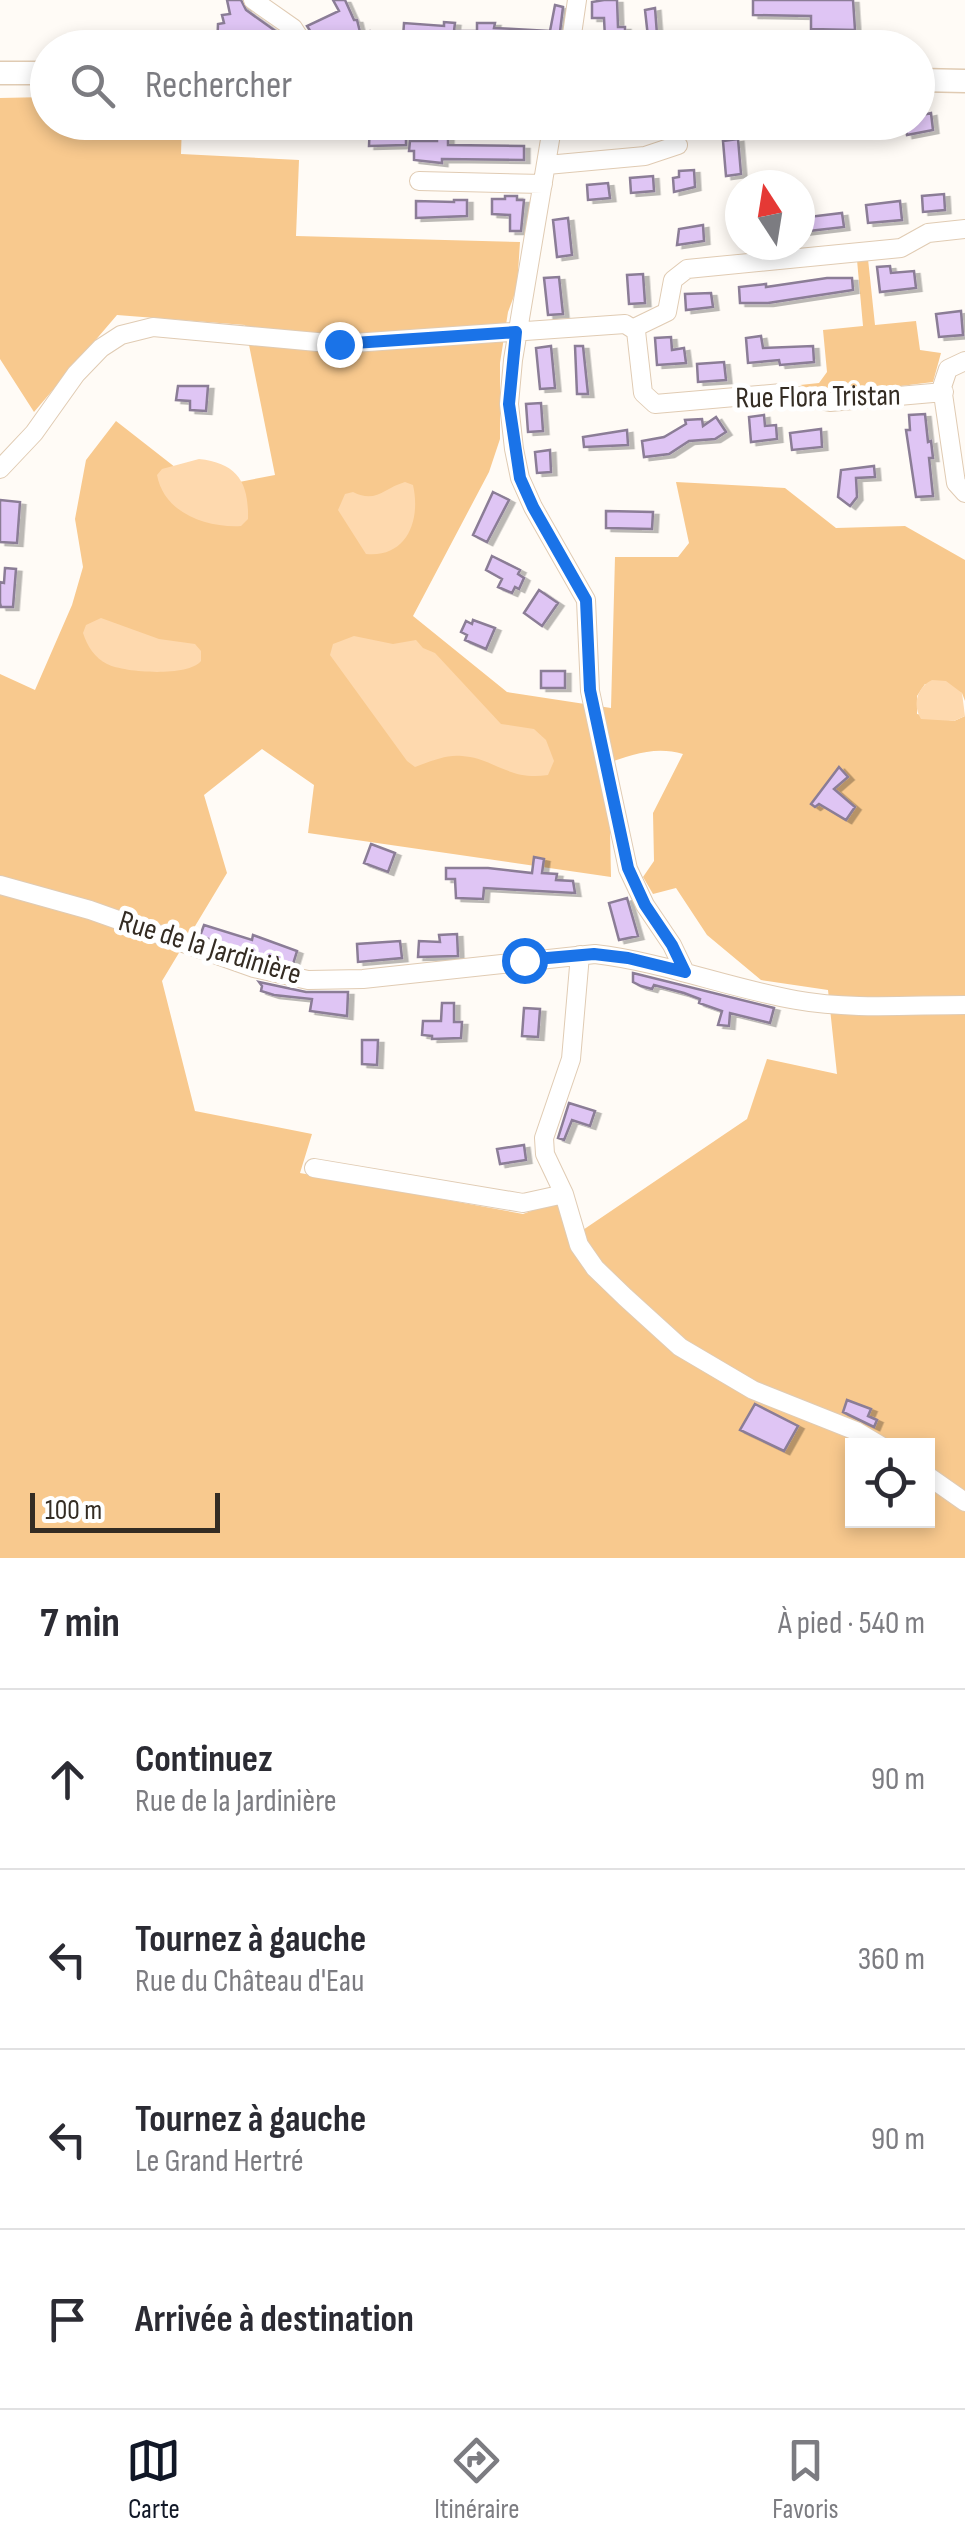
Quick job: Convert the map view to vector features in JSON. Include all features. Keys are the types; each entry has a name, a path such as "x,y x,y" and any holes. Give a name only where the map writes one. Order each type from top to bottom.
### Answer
{"main road":[{"path":"0,73 30,73"},
{"path":"935,80 965,81"}],"street":[{"path":"253,0 293,30"},
{"path":"573,30 579,1"},
{"path":"550,140 516,332 509,404 520,478 586,600 590,690 628,868 685,972"},
{"path":"419,181 545,174 645,156 678,145"},
{"path":"0,469 34,434 76,374 121,335 154,327 339,344 625,324 634,328 667,312 673,280 687,269 900,248 928,233 965,229"},
{"name":"Rue Flora Tristan","path":"634,328 643,393 649,401 661,405 792,393 830,402 944,392"},
{"path":"965,361 953,365 945,374 944,392 956,483 965,493"},
{"name":"Rue de la Jardinière","path":"0,885 90,910 254,968 308,980 363,979 580,954 628,958 768,995 836,1005 965,1005"},
{"path":"580,954 570,1059 544,1138 545,1154 564,1194 579,1245 595,1268 680,1346 752,1390 868,1438"},
{"path":"314,1168 523,1202 564,1194"},
{"path":"935,1481 965,1502"}],"shaded area":[{"path":"30,97 30,140 181,140 181,154 299,160 296,236 520,242 517,288 508,312 500,363 500,439 489,472 413,616 507,692 611,708 615,557 678,557 689,543 676,482 785,488 836,528 905,526 965,560 965,701 962,693 925,684 917,696 917,714 954,721 965,716 965,1558 0,1558 0,674 35,690 72,605 83,567 75,519 86,460 116,421 203,489 275,475 245,325 117,315 34,412 0,359 0,98","holes":["262,749 314,785 308,833 611,877 610,830 600,766 651,751 683,754 653,813 654,861 643,877 653,894 676,888 707,935 761,980 828,990 837,1074 767,1059 747,1119 577,1234 555,1202 523,1214 300,1173 312,1134 195,1111 162,981 227,873 204,795"]},
{"path":"868,259 875,325 916,321 920,350 941,353 933,382 828,395 800,385 819,383 827,372 823,330 863,326 857,260"},
{"path":"199,459 223,465 238,477 248,506 248,519 241,526 214,524 188,516 161,488 157,475 162,469"},
{"path":"405,482 413,485 415,498 408,534 392,550 366,554 338,510 345,494 374,496"},
{"path":"101,618 159,639 195,644 201,651 201,661 183,669 156,672 107,664 92,651 83,633 86,625"},
{"path":"354,636 393,644 416,640 435,653 501,724 534,729 546,740 554,761 548,775 522,775 462,756 444,757 415,767 330,655 333,644"},
{"path":"932,680 946,681 962,693 965,716 954,721 921,719 918,697"}],"building":[{"path":"227,0 241,0 246,10 274,30 218,30 218,24 224,23 222,15 230,14"},
{"path":"333,0 345,0 360,30 310,30 307,26 339,11"},
{"path":"617,0 618,27 625,30 605,30 604,18 592,18 592,2"},
{"path":"753,0 853,0 855,30 811,29 811,16 753,15"},
{"path":"555,5 563,7 560,30 550,30"},
{"path":"655,8 657,30 647,30 645,10"},
{"path":"404,23 455,23 454,30 404,30"},
{"path":"477,23 495,23 494,28 531,30 477,30"},
{"path":"369,140 406,140 406,145 369,146"},
{"path":"448,140 448,145 524,146 524,160 414,160 414,151 409,151 410,141"},
{"path":"738,140 741,170 725,170 723,141"},
{"path":"694,170 695,187 674,192 673,178 679,177 679,171"},
{"path":"653,176 654,191 631,193 630,178"},
{"path":"608,183 610,198 588,200 587,185"},
{"path":"944,194 945,210 923,212 922,196"},
{"path":"505,196 524,200 521,231 510,231 510,215 492,214 492,199"},
{"path":"467,200 467,216 416,218 416,201"},
{"path":"900,201 902,220 868,223 866,205"},
{"path":"842,213 844,227 815,230 815,216"},
{"path":"568,218 572,255 557,257 553,220"},
{"path":"703,225 704,241 677,245 679,229"},
{"path":"890,266 891,273 914,271 916,288 880,292 877,267"},
{"path":"643,274 645,303 629,304 627,275"},
{"path":"559,277 563,314 548,315 544,278"},
{"path":"852,278 853,290 768,303 740,303 739,287"},
{"path":"711,293 713,307 686,310 685,294"},
{"path":"961,311 963,335 939,337 936,314"},
{"path":"761,336 763,348 813,346 814,362 748,363 746,338"},
{"path":"671,337 672,350 684,348 686,363 657,365 655,338"},
{"path":"551,346 555,388 540,389 536,348"},
{"path":"575,346 583,346 588,394 577,394"},
{"path":"724,362 726,380 698,382 697,364"},
{"path":"178,386 208,386 206,411 190,410 190,401 176,400"},
{"path":"541,403 543,431 528,432 526,404"},
{"path":"925,414 933,458 929,458 933,496 916,497 906,430 910,430 909,415"},
{"path":"764,415 765,426 776,425 777,439 751,442 749,417"},
{"path":"716,417 726,432 715,439 689,441 669,454 644,457 642,441 664,437 686,424 685,420 702,419 703,426"},
{"path":"821,429 822,447 792,450 790,433"},
{"path":"627,430 628,445 584,447 583,437"},
{"path":"550,450 551,472 537,473 535,452"},
{"path":"874,466 875,477 856,478 857,497 850,506 838,497 841,470"},
{"path":"493,492 509,500 487,542 473,535"},
{"path":"0,500 20,502 17,543 0,542"},
{"path":"606,511 653,512 652,529 606,528"},
{"path":"492,556 520,570 518,574 524,578 519,589 515,587 512,593 498,587 502,579 486,570"},
{"path":"5,568 16,569 13,607 1,607 0,603"},
{"path":"539,590 558,603 542,626 524,613"},
{"path":"473,620 495,628 486,649 465,640 467,635 461,632 466,621 472,624"},
{"path":"541,671 565,671 565,688 541,688"},
{"path":"839,767 848,777 834,789 855,807 846,820 819,804 811,804"},
{"path":"371,844 395,853 388,872 364,863"},
{"path":"534,857 544,859 542,873 557,874 556,880 573,881 575,893 484,888 483,899 456,898 455,879 446,879 446,868 532,873"},
{"path":"627,898 638,936 619,940 609,903"},
{"path":"204,925 252,940 253,935 297,951 293,964 200,936"},
{"path":"457,934 458,956 418,957 419,941 440,942 439,935"},
{"path":"400,941 402,958 358,962 357,944"},
{"path":"633,973 774,1008 770,1023 730,1013 729,1026 718,1025 722,1011 684,993 654,985 652,989 641,986 633,982"},
{"path":"259,982 306,992 348,992 347,1016 310,1011 312,999 261,991"},
{"path":"442,1003 454,1003 454,1022 462,1022 461,1038 432,1039 422,1035 423,1021 441,1021"},
{"path":"524,1008 540,1009 538,1037 522,1036"},
{"path":"362,1040 378,1040 377,1065 362,1064"},
{"path":"569,1103 595,1111 590,1126 572,1120 564,1140 558,1138"},
{"path":"524,1145 526,1160 500,1164 497,1149"},
{"path":"847,1400 871,1409 868,1416 877,1420 874,1427 843,1412"},
{"path":"755,1404 798,1426 784,1451 740,1430"}],"route":[{"path":"339,344 516,332 509,404 520,478 586,600 590,690 628,868 685,972 594,954 524,960"}]}
